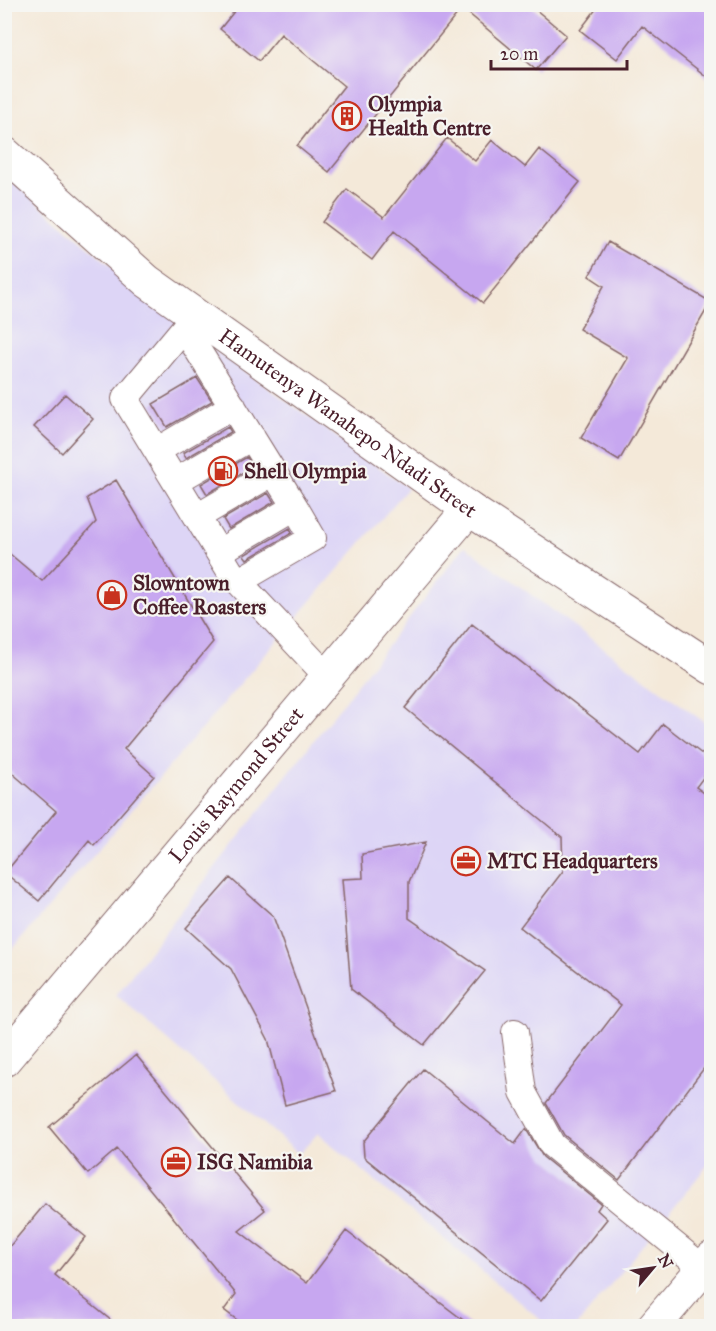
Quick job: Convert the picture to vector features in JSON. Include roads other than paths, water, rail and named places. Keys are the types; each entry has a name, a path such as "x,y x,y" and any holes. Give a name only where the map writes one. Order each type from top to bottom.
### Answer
{"street":[{"name":"Hamutenya Wanahepo Ndadi Street","path":"4,153 190,321 469,509 711,668"},
{"name":"Louis Raymond Street","path":"4,1060 469,509"},
{"path":"654,1326 707,1263"}],"lane":[{"path":"239,581 313,538 233,406 190,321 125,399 239,581 328,676"},
{"path":"158,450 233,406"},
{"path":"176,481 252,437"},
{"path":"197,517 274,472"},
{"path":"219,552 295,507"},
{"path":"515,1032 523,1092 552,1145 707,1263"}],"place":[{"name":"Olympia Health Centre","path":"347,116"},
{"name":"Shell Olympia","path":"223,471"},
{"name":"Slowntown Coffee Roasters","path":"112,595"},
{"name":"MTC Headquarters","path":"466,861"},
{"name":"ISG Namibia","path":"176,1162"}]}
